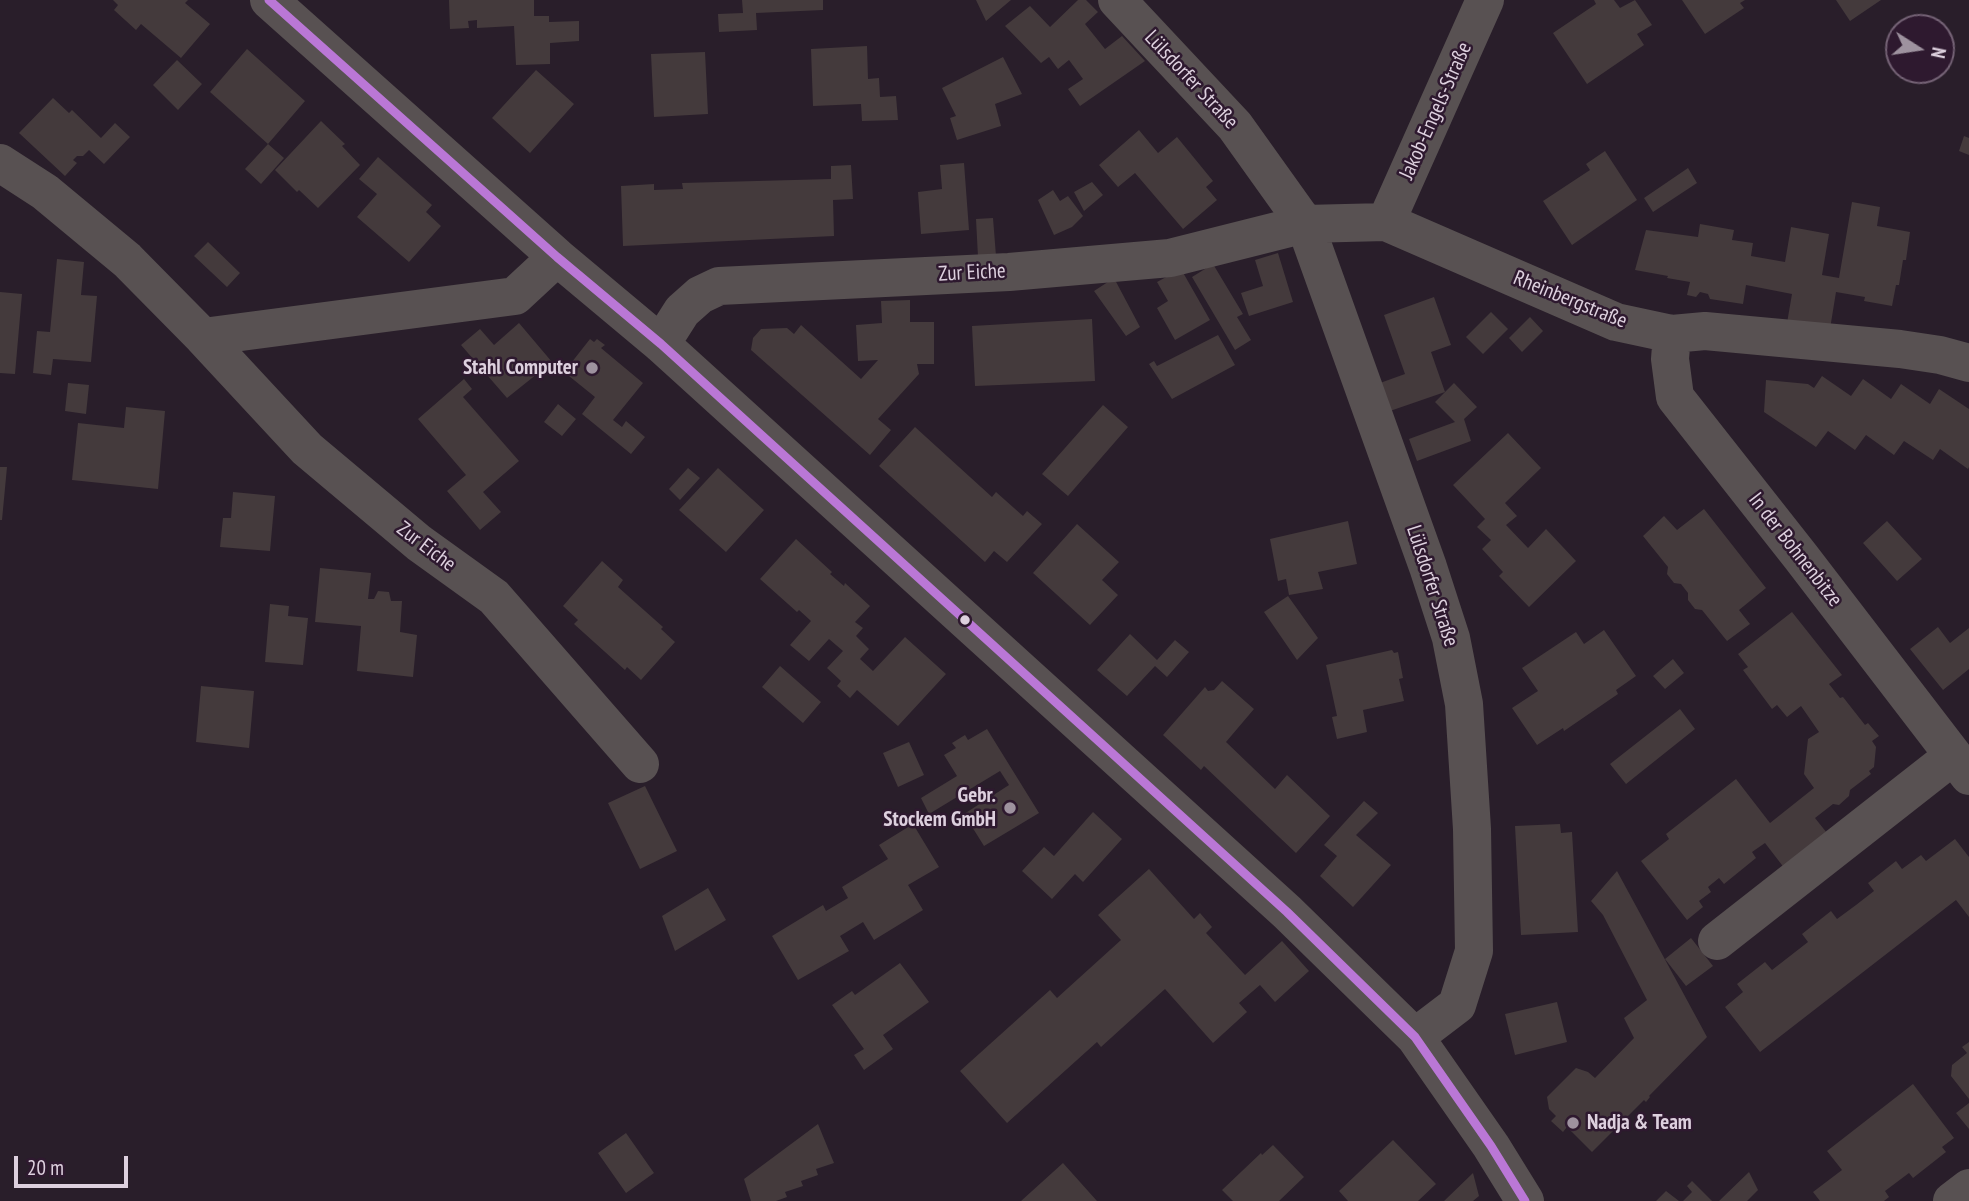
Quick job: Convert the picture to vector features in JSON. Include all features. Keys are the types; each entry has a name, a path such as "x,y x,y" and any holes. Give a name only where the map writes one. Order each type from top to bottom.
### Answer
{"street":[{"path":"269,0 558,257 661,344 1277,903 1415,1037 1492,1146 1525,1201"},
{"name":"Lülsdorfer Straße","path":"1117,0 1235,126 1305,224 1451,638 1464,704 1472,829 1474,951 1457,1005 1415,1037"},
{"name":"Jakob-Engels-Straße","path":"1386,222 1485,0"},
{"name":"Zur Eiche","path":"0,163 45,192 127,260 307,449 419,543 494,597 640,764"},
{"name":"Rheinbergstraße","path":"1305,224 1386,222 1616,322 1672,334 1705,331 1900,349 1969,363"},
{"name":"Zur Eiche","path":"661,344 682,311 700,295 719,286 1009,272 1170,258 1305,224"},
{"path":"203,337 515,296 558,257"},
{"name":"In der Bohnenbitze","path":"1672,334 1670,359 1675,397 1961,766 1717,941"},
{"path":"1952,1201 1969,1188"}],"building":[{"path":"113,0 188,0 185,3 210,24 181,58 141,24 136,30 114,10 118,5"},
{"path":"449,0 534,0 534,16 549,16 549,22 579,21 579,41 550,43 550,64 516,65 514,26 477,28 477,20 468,21 469,28 450,29"},
{"path":"742,0 823,0 823,10 756,13 757,30 719,32 718,14 743,13"},
{"path":"976,0 1011,0 986,21"},
{"path":"1078,0 1086,0 1098,12 1085,24 1105,49 1122,36 1145,61 1080,106 1068,89 1083,79 1069,60 1058,69 1049,57 1041,63 1005,26 1030,6 1050,27"},
{"path":"1594,0 1614,0 1620,8 1635,0 1652,25 1637,34 1644,45 1587,84 1553,33 1596,4"},
{"path":"1682,0 1745,0 1740,3 1744,8 1705,34"},
{"path":"1836,0 1881,0 1850,21"},
{"path":"867,46 868,79 879,78 880,97 896,96 898,120 862,121 861,104 813,106 811,49"},
{"path":"247,49 305,101 268,144 210,92"},
{"path":"705,52 708,114 654,117 651,54"},
{"path":"1003,57 1022,94 995,104 1001,126 957,140 950,118 956,116 942,88"},
{"path":"177,60 202,84 178,110 153,85"},
{"path":"536,70 574,104 530,153 492,118"},
{"path":"53,98 69,113 72,110 101,138 115,123 130,137 104,164 89,150 83,156 77,156 73,160 77,163 65,176 19,133"},
{"path":"321,121 345,144 342,146 360,165 318,208 275,170"},
{"path":"1139,130 1158,153 1177,137 1213,181 1206,187 1217,200 1183,229 1135,173 1118,187 1099,165"},
{"path":"1964,136 1969,138 1969,155 1959,151"},
{"path":"268,144 284,158 261,184 245,169"},
{"path":"1605,151 1637,200 1572,245 1543,201 1590,170 1586,164"},
{"path":"378,157 432,205 426,212 441,226 409,262 357,217 377,194 359,179"},
{"path":"964,163 969,230 921,234 918,192 942,189 940,165"},
{"path":"851,165 853,199 833,200 834,236 623,246 621,186 654,184 654,190 683,189 682,183 831,179 831,166"},
{"path":"1688,168 1697,183 1653,212 1644,198"},
{"path":"1092,182 1103,195 1084,211 1074,192"},
{"path":"1053,190 1060,201 1068,196 1083,216 1072,227 1054,235 1038,200"},
{"path":"1852,202 1880,207 1877,226 1910,232 1906,260 1903,260 1892,306 1864,301 1865,297 1836,292 1830,329 1787,323 1792,294 1746,285 1743,304 1710,299 1708,294 1700,292 1696,297 1687,295 1690,282 1635,270 1646,230 1698,237 1700,224 1734,230 1732,240 1753,243 1751,256 1785,262 1791,227 1829,234 1822,275 1839,278"},
{"path":"993,218 996,256 978,257 976,219"},
{"path":"208,242 240,273 227,287 194,256"},
{"path":"1278,253 1293,302 1249,316 1241,293 1263,286 1255,260"},
{"path":"57,259 84,262 81,295 97,296 91,362 53,359 51,375 33,373 37,331 50,332"},
{"path":"1213,264 1243,314 1237,317 1251,340 1235,350 1192,277"},
{"path":"1181,269 1210,320 1175,340 1157,308 1168,301 1157,282"},
{"path":"1114,278 1140,327 1126,336 1094,291"},
{"path":"0,292 22,294 15,374 0,373"},
{"path":"1434,297 1451,345 1431,352 1445,392 1390,411 1380,383 1405,374 1384,315"},
{"path":"910,300 910,322 934,322 934,364 917,364 919,374 878,419 891,430 870,455 751,350 753,338 761,329 787,328 794,334 801,325 861,379 878,360 858,361 856,325 882,323 881,301"},
{"path":"1491,312 1508,329 1483,354 1466,337"},
{"path":"1530,317 1543,331 1522,352 1509,338"},
{"path":"1092,319 1095,381 975,386 972,326"},
{"path":"519,323 552,362 507,398 461,345 480,329 494,345"},
{"path":"1218,335 1235,365 1172,399 1149,364 1154,361 1157,366"},
{"path":"590,339 594,342 597,339 605,345 601,348 643,383 613,420 622,427 626,421 645,437 631,454 582,414 595,397 564,372"},
{"path":"1822,376 1851,396 1863,379 1891,399 1901,384 1930,404 1939,389 1969,409 1968,469 1940,449 1933,460 1904,441 1894,455 1866,435 1855,450 1828,431 1816,447 1764,412 1766,380 1808,384 1814,388"},
{"path":"464,379 472,389 463,397 519,461 483,492 501,512 480,530 447,491 466,475 418,419"},
{"path":"68,383 89,385 86,414 65,411"},
{"path":"1454,383 1477,407 1464,419 1471,441 1417,461 1409,439 1455,422 1435,402"},
{"path":"558,404 576,419 562,436 544,422"},
{"path":"1103,405 1128,427 1068,496 1042,474"},
{"path":"126,407 165,411 158,489 72,480 78,423 124,428"},
{"path":"915,427 992,497 996,492 1023,516 1027,511 1042,524 1007,562 994,551 985,562 879,466"},
{"path":"1508,433 1541,468 1505,503 1517,516 1506,525 1528,548 1546,529 1576,561 1529,607 1499,576 1503,572 1482,549 1491,540 1477,527 1485,519 1453,485"},
{"path":"0,467 7,467 2,520 0,520"},
{"path":"688,468 700,478 680,500 669,489"},
{"path":"718,468 764,510 726,552 679,510"},
{"path":"233,492 275,496 270,551 220,547 223,518 231,518"},
{"path":"1704,509 1766,588 1739,610 1750,624 1727,641 1702,610 1695,609 1681,584 1674,583 1667,574 1668,567 1643,536 1664,516 1677,530"},
{"path":"1348,521 1357,564 1318,572 1323,589 1289,595 1286,579 1278,581 1270,539"},
{"path":"1887,521 1922,559 1897,581 1863,543"},
{"path":"1077,524 1119,562 1102,580 1118,595 1090,625 1033,573"},
{"path":"796,539 832,572 830,574 844,586 845,583 870,606 855,622 863,628 856,636 869,649 860,659 873,671 905,637 946,674 898,726 857,690 850,698 837,686 841,681 827,668 843,651 829,639 809,661 790,645 811,621 760,579"},
{"path":"602,561 623,580 618,587 663,627 661,629 675,642 641,680 627,667 625,670 574,624 578,620 563,606"},
{"path":"320,568 371,573 368,599 374,599 378,591 389,592 391,601 402,601 400,632 417,635 413,677 357,671 361,626 315,622"},
{"path":"1288,596 1318,638 1297,660 1264,612"},
{"path":"270,604 289,606 288,616 308,618 303,665 265,662"},
{"path":"1792,612 1842,675 1829,684 1865,725 1868,723 1879,736 1872,741 1876,747 1874,767 1869,771 1871,774 1850,790 1849,796 1839,805 1833,804 1815,818 1827,833 1785,869 1765,843 1752,852 1756,858 1724,884 1719,878 1708,887 1711,892 1699,901 1703,907 1687,920 1641,861 1669,839 1666,834 1736,779 1770,823 1814,788 1804,774 1808,739 1819,732 1801,706 1787,717 1777,705 1772,709 1743,670 1748,667 1738,654"},
{"path":"1938,627 1950,643 1969,628 1969,669 1943,690 1910,649"},
{"path":"1604,630 1636,676 1616,690 1618,694 1564,731 1563,728 1537,745 1512,708 1538,691 1522,668 1576,632 1584,644"},
{"path":"1130,634 1157,660 1175,640 1189,652 1167,677 1155,666 1127,696 1097,670"},
{"path":"1392,650 1394,653 1398,652 1403,678 1399,679 1404,701 1363,710 1367,732 1337,739 1332,717 1337,716 1326,665"},
{"path":"1673,659 1684,673 1665,689 1653,676"},
{"path":"780,666 821,702 803,723 762,687"},
{"path":"1222,681 1254,709 1226,742 1275,789 1287,775 1330,816 1296,853 1204,766 1201,770 1163,735 1205,687 1208,691 1214,690"},
{"path":"201,686 254,691 249,748 196,742"},
{"path":"1680,709 1695,729 1626,784 1610,764"},
{"path":"987,729 1039,813 984,846 964,814 1009,785 1000,771 929,814 921,798 957,776 944,755 956,748 952,743 965,735 968,740"},
{"path":"909,742 924,775 898,787 883,753"},
{"path":"645,786 677,851 640,869 608,803"},
{"path":"1364,801 1378,813 1356,835 1391,865 1353,907 1320,876 1337,856 1324,845"},
{"path":"1093,812 1122,839 1083,882 1075,874 1052,899 1022,871 1044,847 1054,856"},
{"path":"913,824 939,867 908,885 923,910 874,940 863,922 840,936 849,951 798,980 772,936 823,905 826,911 848,898 842,887 888,859 879,845"},
{"path":"1560,824 1561,833 1572,832 1578,932 1521,935 1515,826"},
{"path":"1955,839 1969,857 1969,917 1956,900 1760,1052 1725,1007 1743,992 1737,984 1765,962 1772,970 1808,942 1802,934 1831,911 1837,919 1874,891 1868,883 1896,861 1902,869 1921,855 1926,861"},
{"path":"1149,869 1194,919 1200,913 1212,927 1206,933 1245,975 1282,941 1309,971 1275,1002 1260,985 1239,1003 1247,1012 1213,1043 1165,989 1101,1047 1097,1042 1007,1123 960,1071 1050,990 1057,998 1121,940 1098,915"},
{"path":"1617,871 1707,1037 1646,1102 1644,1100 1592,1152 1567,1127 1563,1132 1551,1121 1556,1116 1549,1109 1547,1097 1576,1068 1595,1078 1634,1038 1624,1018 1647,1000 1603,915 1591,901"},
{"path":"708,888 726,920 675,951 662,916"},
{"path":"1691,938 1713,966 1686,986 1665,959"},
{"path":"900,963 929,1002 883,1035 893,1049 864,1070 854,1055 864,1049 832,1005 852,991 855,995"},
{"path":"1557,1002 1567,1042 1515,1055 1505,1014"},
{"path":"1969,1042 1969,1099 1951,1076 1952,1065 1967,1053 1962,1047"},
{"path":"1913,1084 1954,1138 1942,1147 1946,1152 1913,1178 1909,1173 1885,1191 1889,1197 1884,1201 1820,1201 1813,1192 1842,1170 1827,1151"},
{"path":"1969,1103 1969,1129 1956,1113"},
{"path":"818,1124 834,1163 816,1169 818,1175 801,1181 803,1186 785,1192 787,1197 776,1201 751,1201 744,1179"},
{"path":"626,1133 654,1173 626,1193 598,1153"},
{"path":"1393,1140 1436,1184 1418,1201 1348,1201 1339,1191"},
{"path":"1273,1145 1304,1177 1279,1201 1233,1201 1222,1190"},
{"path":"1063,1163 1097,1201 1021,1201"},
{"path":"1749,1172 1758,1190 1747,1201 1719,1201"},
{"path":"1473,1173 1479,1196 1473,1201 1444,1201"},
{"path":"1692,1181 1712,1201 1683,1201 1692,1192 1687,1186"},
{"path":"1666,1191 1679,1201 1656,1201"}],"transit line":[{"path":"269,0 557,257 661,344 1287,912 1415,1037 1491,1146 1525,1201"}],"place":[{"name":"Stahl Computer","path":"592,368"},
{"name":"Gebr. Stockem GmbH","path":"1010,808"},
{"name":"Nadja & Team","path":"1573,1123"}]}
